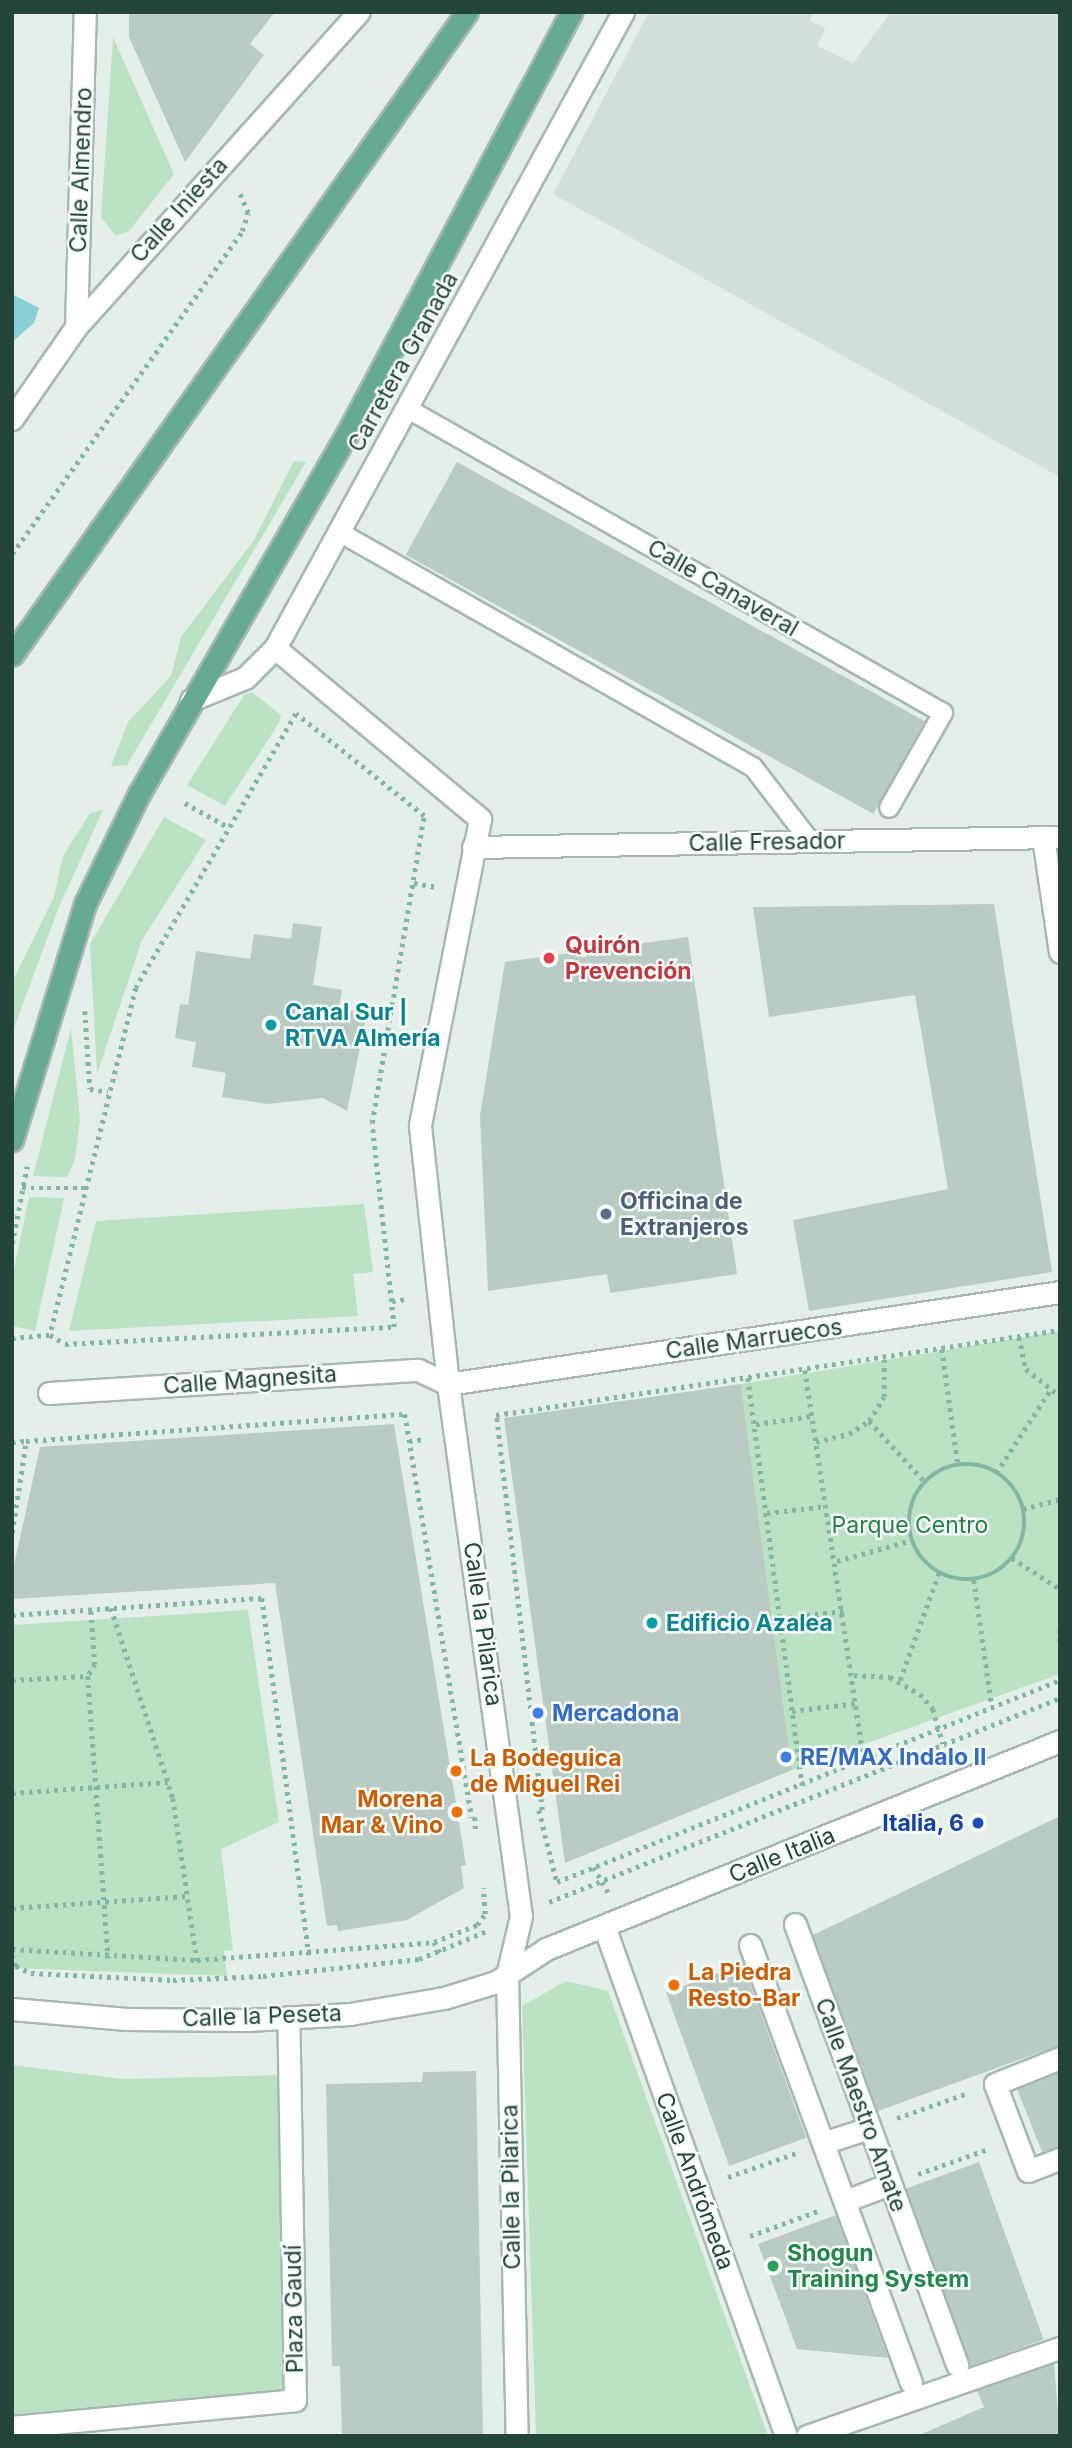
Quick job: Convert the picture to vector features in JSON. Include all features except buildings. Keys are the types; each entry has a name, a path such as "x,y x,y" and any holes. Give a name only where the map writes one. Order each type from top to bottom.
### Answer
{"main road":[{"path":"12,655 467,12"},
{"name":"Carretera Granada","path":"12,1140 85,904 191,700 346,436 571,12"}],"street":[{"name":"Calle Almendro","path":"76,327 85,12"},
{"name":"Calle Iniesta","path":"12,419 76,327 359,12"},
{"name":"Carretera Granada","path":"191,700 245,678 275,648 623,12"},
{"name":"Calle la Pilarica","path":"275,648 480,818 420,1126 448,1384 521,1916 507,1975 517,2436"},
{"name":"Calle Fresador","path":"473,847 1051,837"},
{"path":"1051,837 1060,952"},
{"name":"Calle Marruecos","path":"448,1384 1060,1292"},
{"name":"Calle Magnesita","path":"49,1393 418,1370 448,1384"},
{"name":"Calle Italia","path":"507,1975 546,1949 1060,1741"},
{"name":"Calle Maestro Amate","path":"794,1924 957,2365"},
{"name":"Calle Andrómeda","path":"604,1926 786,2436"},
{"path":"750,1945 911,2382"},
{"name":"Calle la Peseta","path":"12,2009 127,2019 288,2017 444,1998 507,1975"},
{"name":"Plaza Gaudí","path":"12,2427 295,2400 288,2017"},
{"path":"1060,2058 995,2084 1028,2171 1060,2159"},
{"path":"823,2143 869,2128"},
{"path":"845,2201 890,2184"},
{"path":"807,2436 1060,2348"}],"lane":[{"name":"Calle Canaveral","path":"408,409 943,713 889,808"},
{"path":"339,532 753,767 810,841"}],"path":[{"path":"12,554 242,231 248,213 221,164"},
{"path":"12,1338 50,1335 65,1344 394,1327 372,1122 424,816 296,714 136,988 50,1335"},
{"path":"186,803 230,828"},
{"path":"12,1244 22,1188 85,1188"},
{"path":"542,1810 496,1415 1060,1330"},
{"path":"1020,1337 1026,1369 1049,1392 1060,1396"},
{"path":"942,1349 958,1465"},
{"path":"816,1442 849,1434 869,1421 884,1397 884,1358"},
{"path":"805,1370 837,1561 864,1760"},
{"path":"748,1378 802,1785"},
{"path":"996,1473 1049,1392"},
{"path":"12,1441 405,1414 477,1838"},
{"path":"756,1424 812,1416"},
{"path":"869,1421 925,1482"},
{"path":"12,1533 26,1441"},
{"path":"958,1465 996,1473 1023,1509 1024,1530 1012,1558 974,1580 939,1573 912,1539 911,1506 925,1482 958,1465"},
{"path":"1023,1509 1060,1499"},
{"path":"767,1513 827,1506"},
{"path":"837,1561 912,1539"},
{"path":"1012,1558 1060,1589"},
{"path":"900,1680 939,1573"},
{"path":"974,1580 992,1707"},
{"path":"12,1615 262,1598 309,1955"},
{"path":"111,1608 169,1782 197,1960"},
{"path":"91,1611 95,1664 88,1676 108,1958"},
{"path":"781,1618 844,1611"},
{"path":"1060,1630 1060,1643"},
{"path":"854,1675 900,1680 927,1700 941,1728 943,1744"},
{"path":"12,1680 88,1676"},
{"path":"575,1876 1060,1680"},
{"path":"576,1890 1060,1698"},
{"path":"792,1711 858,1703"},
{"path":"12,1793 169,1782"},
{"path":"472,1817 507,1814"},
{"path":"594,1867 601,1881"},
{"path":"12,1949 108,1958 197,1960 309,1955 434,1942 477,1925 485,1914 483,1877"},
{"path":"12,1908 188,1896"},
{"path":"12,1955 16,1966 31,1973 173,1980 332,1970 440,1954 478,1936"},
{"path":"434,1942 440,1954"},
{"path":"869,2128 976,2090"},
{"path":"728,2177 823,2143"},
{"path":"890,2184 997,2146"},
{"path":"750,2236 845,2201"}],"shaded area":[{"path":"649,12 813,12 810,21 826,28 817,46 853,63 891,12 1060,12 1060,477 553,194"}],"green space":[{"path":"113,37 174,174 129,231 116,236 101,217"},
{"path":"294,461 306,462 127,765 111,766 128,722 171,676 181,637 254,540"},
{"path":"252,692 281,715 279,723 225,806 187,785 244,695"},
{"path":"103,810 59,907 12,1033 12,982 54,897 63,856 90,813"},
{"path":"164,817 206,840 142,940 97,1074 90,944"},
{"path":"71,1028 80,1120 75,1159 67,1177 33,1176"},
{"path":"29,1197 64,1198 35,1331 12,1326 12,1279"},
{"path":"364,1204 373,1272 353,1274 358,1316 69,1331 96,1221"},
{"name":"Parque Centro","path":"1060,1331 1060,1674 792,1770 741,1384"},
{"path":"248,1610 279,1822 221,1849 233,1950 224,1951 227,1976 12,1968 12,1625"},
{"path":"566,1981 608,1991 768,2436 536,2436 522,2006"},
{"path":"12,2065 122,2079 282,2075 288,2393 12,2420"}],"water":[{"path":"12,294 39,308 34,323 12,342"}],"place":[{"name":"Quirón Prevención","path":"549,958"},
{"name":"Canal Sur | RTVA Almería","path":"271,1025"},
{"name":"Officina de Extranjeros","path":"606,1214"},
{"name":"Edificio Azalea","path":"652,1623"},
{"name":"Mercadona","path":"538,1713"},
{"name":"RE/MAX Indalo II","path":"786,1757"},
{"name":"La Bodeguica de Miguel Rei","path":"456,1771"},
{"name":"Morena Mar & Vino","path":"457,1812"},
{"name":"Italia, 6","path":"978,1823"},
{"name":"La Piedra Resto-Bar","path":"674,1985"},
{"name":"Shogun Training System","path":"773,2266"}]}
